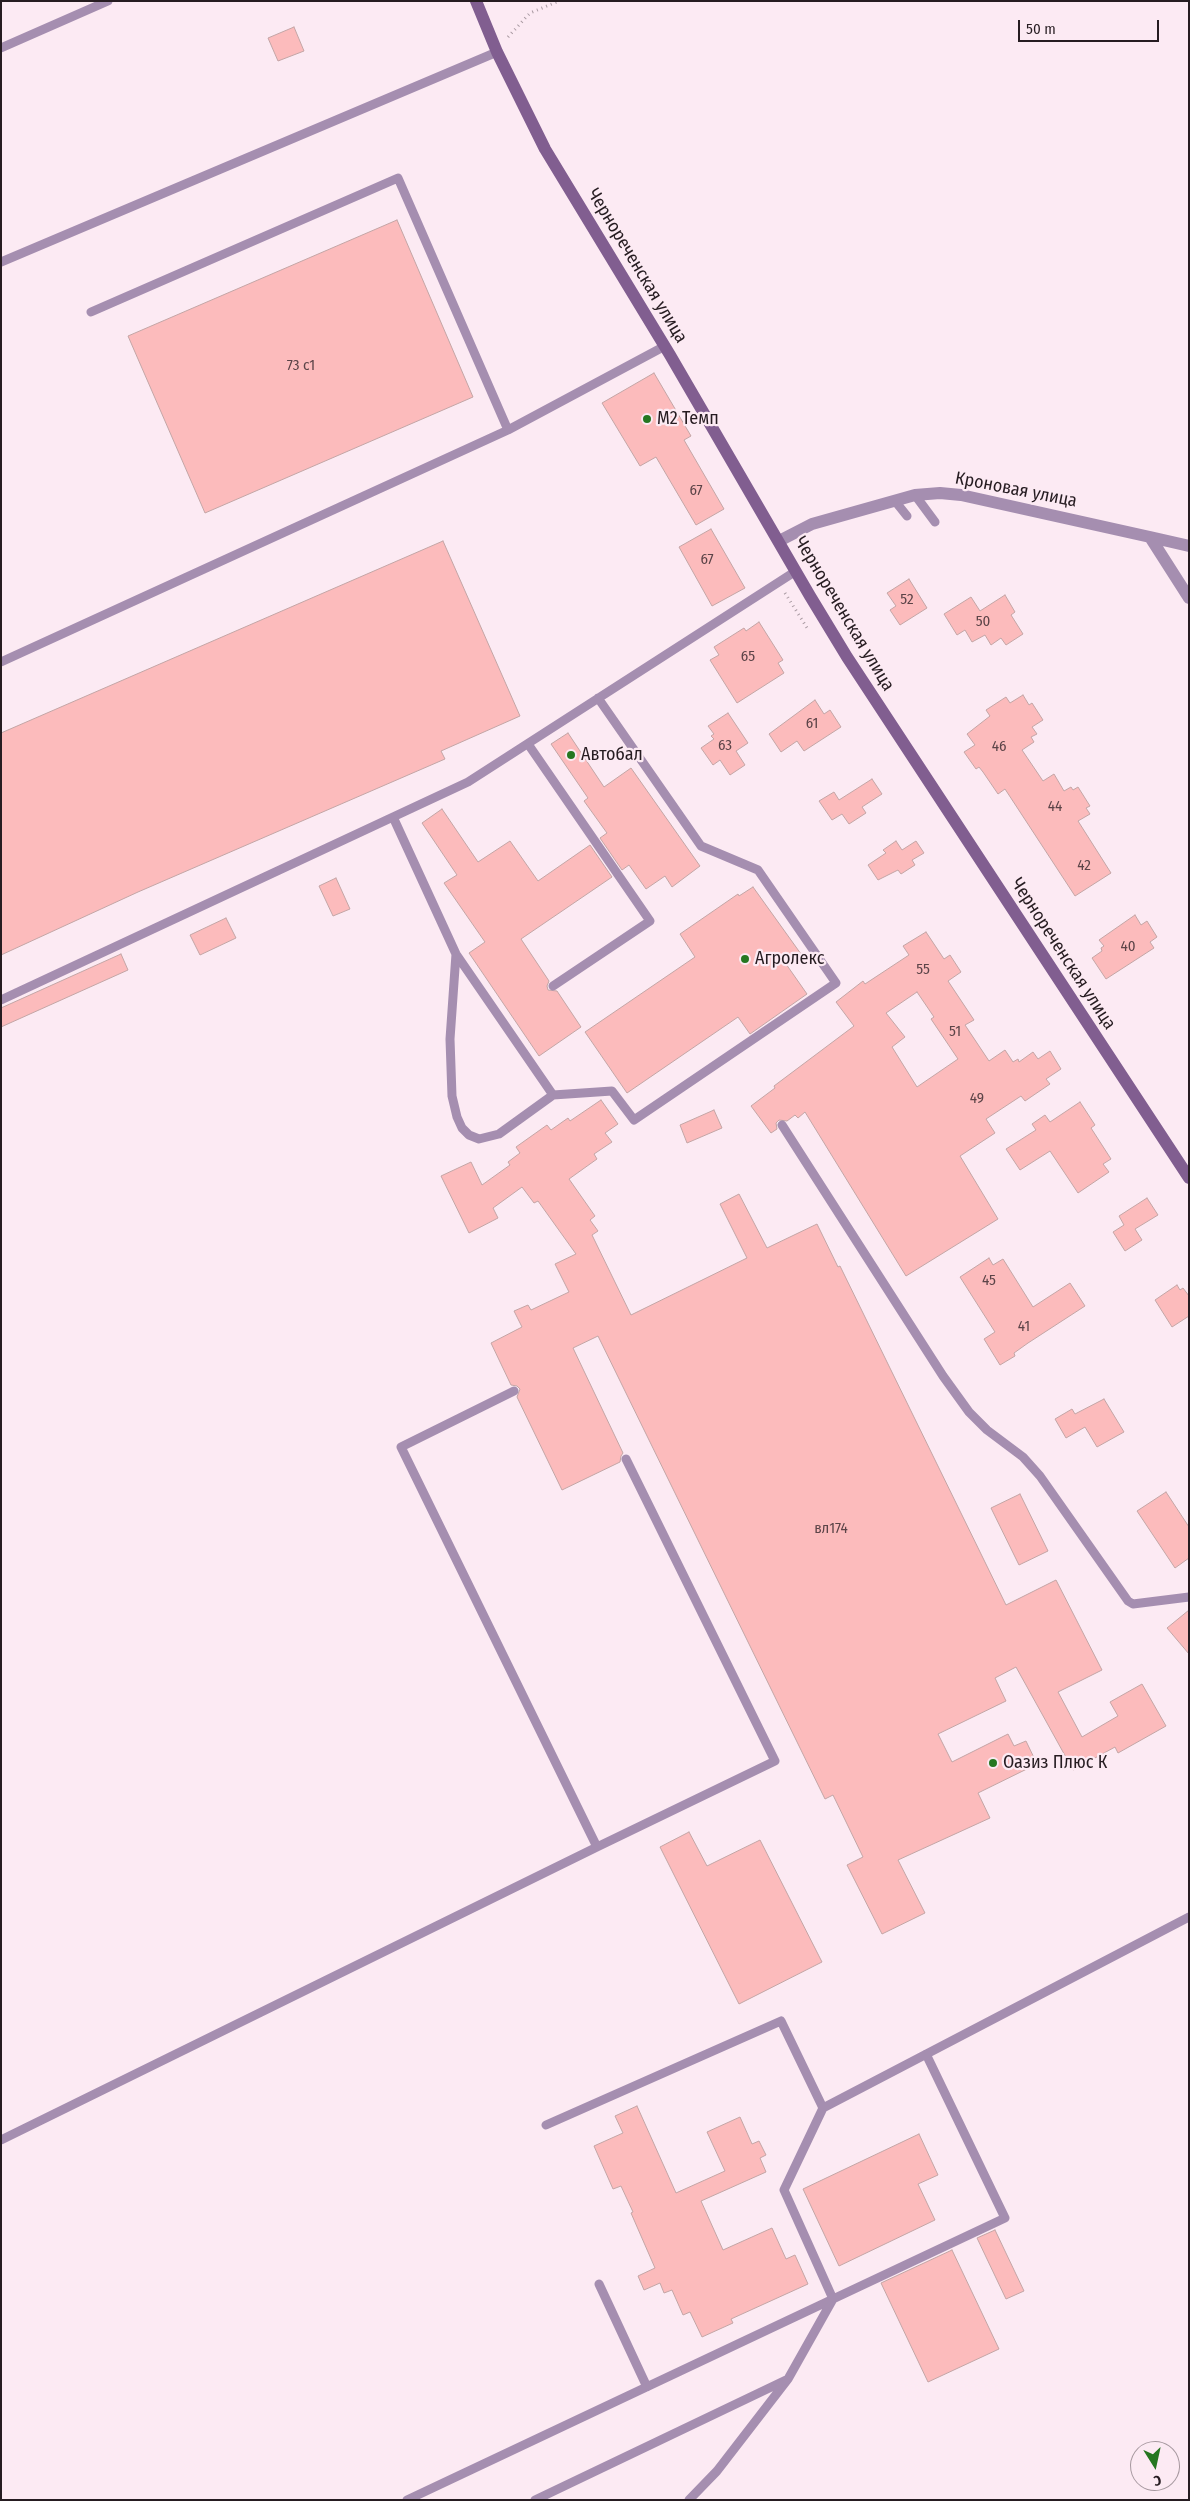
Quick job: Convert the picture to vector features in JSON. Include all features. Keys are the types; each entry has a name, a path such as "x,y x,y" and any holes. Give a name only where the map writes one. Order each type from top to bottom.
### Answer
{"street":[{"name":"Чернореченская улица","path":"476,1 497,52 545,149 665,346 847,657 1189,1178"},
{"name":"Кроновая улица","path":"778,541 812,524 915,495 940,493 961,495 1189,546"},
{"path":"1150,537 1189,598"}],"lane":[{"path":"1,48 108,1"},
{"path":"1,262 497,52"},
{"path":"91,312 398,178 508,430"},
{"path":"1,662 508,430 665,346"},
{"path":"915,495 935,522"},
{"path":"895,500 907,516"},
{"path":"1,1000 468,782 796,571"},
{"path":"456,954 450,1040 454,1107 462,1128 469,1135 479,1139 499,1134 553,1095 612,1091 634,1120 836,983 758,870 701,846 598,698"},
{"path":"528,744 650,921 553,986"},
{"path":"393,817 456,954 553,1095"},
{"path":"782,1125 953,1391 969,1412 987,1430 1022,1457 1040,1476 1128,1601 1133,1604 1189,1597"},
{"path":"514,1390 401,1446 597,1848"},
{"path":"1,2140 775,1760 626,1459"},
{"path":"833,2299 784,2190 823,2108 1189,1917"},
{"path":"546,2125 781,2020 823,2108"},
{"path":"407,2500 1005,2218 926,2054"},
{"path":"599,2284 647,2387"},
{"path":"689,2500 717,2471 788,2379 833,2299"},
{"path":"535,2500 788,2379"}],"path":[{"path":"497,52 519,23 530,13 559,1"},
{"path":"778,582 809,631"}],"building":[{"path":"294,27 304,51 278,61 268,38"},
{"path":"397,220 473,397 205,513 128,336"},
{"name":"М2 Темп","path":"654,373 691,436 684,440 724,509 696,525 656,457 640,466 602,403"},
{"path":"711,529 745,588 712,606 679,547"},
{"path":"443,541 520,716 441,751 445,759 138,892 1,955 1,733"},
{"path":"909,579 927,608 900,625 890,610 896,606 887,593"},
{"path":"1005,595 1015,612 1011,615 1023,634 1006,645 1001,638 991,645 985,635 972,642 965,630 957,635 944,614 971,597 980,611"},
{"path":"759,622 783,660 778,663 784,673 737,703 710,660 719,655 714,647 744,628 746,631"},
{"path":"1023,695 1029,705 1032,703 1043,720 1032,727 1037,734 1031,737 1034,742 1022,750 1043,781 1054,774 1064,791 1071,787 1073,790 1078,787 1090,806 1086,808 1090,814 1078,821 1111,873 1075,896 1005,789 998,794 979,767 976,769 964,752 975,745 967,734 990,716 986,710 1006,697 1010,703"},
{"path":"815,700 824,714 830,710 841,727 804,751 797,741 781,752 769,734"},
{"path":"728,713 748,743 736,751 745,765 730,775 720,760 713,765 701,748 714,739 711,736 714,734 708,726"},
{"path":"568,733 604,787 631,768 700,866 672,887 665,876 646,889 629,865 622,870 600,838 607,833 584,801 588,798 551,744"},
{"path":"872,779 882,794 862,807 866,813 849,824 842,814 832,820 819,801 834,792 839,800"},
{"path":"442,809 478,862 510,841 538,881 590,845 612,877 521,939 549,981 548,990 557,991 581,1027 539,1056 469,953 485,942 444,883 457,875 422,823"},
{"path":"896,841 902,850 916,841 924,853 912,860 915,865 901,874 898,870 878,880 868,865 886,853 883,850"},
{"path":"336,878 350,909 333,916 319,886"},
{"path":"753,887 801,954 786,964 807,994 750,1034 738,1017 627,1093 585,1032 695,957 680,934 738,894 739,896"},
{"path":"1135,915 1141,925 1147,921 1157,937 1150,942 1154,948 1106,979 1092,958 1102,951 1101,948 1104,946 1099,940"},
{"path":"226,918 236,938 200,955 190,935"},
{"path":"926,932 944,959 950,955 961,972 948,981 974,1020 965,1025 989,1061 1005,1050 1013,1062 1018,1059 1019,1062 1033,1052 1038,1059 1050,1051 1061,1069 1046,1079 1050,1084 1025,1101 1021,1096 986,1119 995,1133 960,1156 998,1219 906,1276 805,1112 798,1118 795,1115 787,1121 779,1120 776,1123 777,1129 771,1133 751,1106 775,1088 774,1086 854,1026 836,1002 863,981 865,984 909,955 903,946","holes":["917,992 934,1017 931,1019 958,1059 917,1087 892,1047 905,1037 886,1013"]},
{"path":"121,954 128,970 1,1027 1,1008"},
{"path":"601,1100 618,1124 605,1133 612,1142 594,1154 597,1159 569,1179 595,1216 590,1220 598,1231 592,1235 631,1315 747,1258 720,1204 739,1194 767,1248 817,1224 838,1267 840,1266 1006,1605 1056,1580 1102,1670 1058,1692 1082,1737 1118,1716 1110,1702 1142,1684 1166,1726 1118,1753 1115,1747 1073,1770 1016,1667 995,1678 1006,1701 938,1734 952,1762 1008,1734 1014,1746 1026,1741 1037,1764 978,1793 990,1818 898,1860 925,1913 882,1934 847,1865 863,1857 833,1795 825,1799 598,1336 573,1348 623,1453 620,1462 562,1490 517,1397 520,1389 517,1386 511,1385 491,1343 522,1327 514,1311 528,1305 531,1310 569,1292 555,1264 576,1254 538,1201 534,1203 522,1187 493,1208 498,1218 469,1233 441,1176 471,1162 482,1185 510,1165 508,1162 520,1153 516,1147 547,1125 551,1130 568,1118 570,1121"},
{"path":"1080,1102 1095,1125 1091,1128 1111,1159 1103,1164 1109,1172 1078,1193 1050,1151 1020,1170 1006,1149 1036,1130 1032,1124 1045,1115 1050,1122"},
{"path":"714,1110 722,1128 687,1143 680,1125"},
{"path":"1147,1198 1158,1215 1135,1229 1142,1240 1125,1251 1113,1232 1124,1225 1119,1216"},
{"path":"989,1258 993,1265 1003,1259 1033,1307 1070,1283 1085,1306 1028,1343 1014,1353 1015,1356 1000,1365 984,1339 995,1332 960,1277"},
{"path":"1177,1285 1180,1290 1183,1288 1189,1296 1189,1316 1172,1327 1155,1300"},
{"path":"1104,1399 1124,1432 1097,1447 1085,1427 1066,1438 1055,1419 1072,1409 1075,1414"},
{"path":"1166,1492 1189,1527 1189,1558 1175,1568 1137,1511"},
{"path":"1020,1494 1048,1551 1019,1565 991,1508"},
{"path":"1189,1610 1189,1654 1167,1628"},
{"path":"689,1832 707,1866 760,1840 822,1962 739,2004 660,1847"},
{"path":"637,2106 676,2193 725,2171 707,2132 740,2117 752,2144 759,2141 766,2155 760,2158 766,2172 701,2201 723,2250 772,2228 786,2259 795,2255 808,2284 731,2319 733,2323 702,2337 690,2312 683,2315 672,2290 664,2293 660,2283 644,2290 638,2276 655,2268 621,2186 613,2189 594,2146 623,2133 615,2116"},
{"path":"919,2134 938,2175 918,2184 935,2220 839,2266 803,2189"},
{"path":"995,2230 1024,2291 1006,2299 977,2238"},
{"path":"952,2250 999,2349 928,2382 881,2283"}],"place":[{"name":"М2 Темп","path":"647,419"},
{"name":"Автобал","path":"571,755"},
{"name":"Агролекс","path":"745,959"},
{"name":"Оазиз Плюс К","path":"993,1763"}]}
